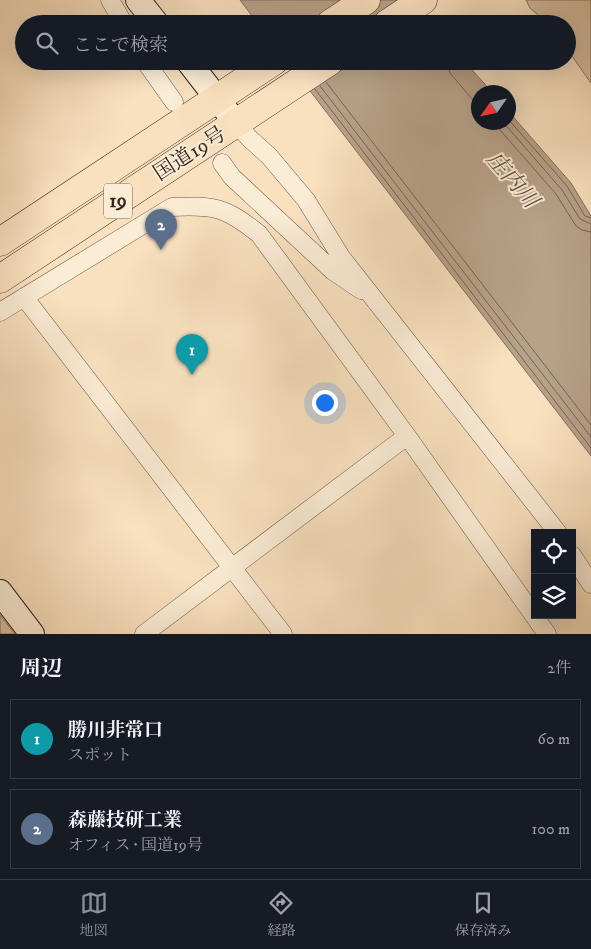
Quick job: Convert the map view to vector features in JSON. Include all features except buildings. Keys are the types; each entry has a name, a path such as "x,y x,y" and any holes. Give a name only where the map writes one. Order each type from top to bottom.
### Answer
{"highway":[{"path":"344,15 366,0"},
{"path":"400,15 423,0"},
{"name":"国道19号","path":"0,242 261,70"},
{"name":"国道19号","path":"0,280 316,70"}],"main road":[{"path":"138,0 150,15"},
{"path":"197,70 222,96 240,121"},
{"path":"0,592 32,634"}],"street":[{"path":"110,0 119,15"},
{"path":"151,70 174,102"},
{"path":"240,121 250,140 269,156 306,200 341,257 555,529"},
{"path":"222,163 232,177 333,271 348,283 372,297"},
{"path":"0,312 172,207 202,205 232,213 259,234 407,436 547,634"},
{"path":"24,296 282,634"},
{"path":"144,634 407,436"},
{"path":"576,561 591,584"}],"shaded area":[{"path":"526,0 591,0 591,83 576,62 576,15 538,15 530,8"},
{"path":"0,615 15,634 0,634"}],"water":[{"path":"240,0 410,0 423,15 251,15"},
{"name":"庄内川","path":"294,70 472,70 486,85 471,85 471,130 516,130 516,120 571,183 591,216 591,456"}],"place":[{"name":"森藤技研工業","path":"161,250"},
{"name":"勝川非常口","path":"192,375"}]}
